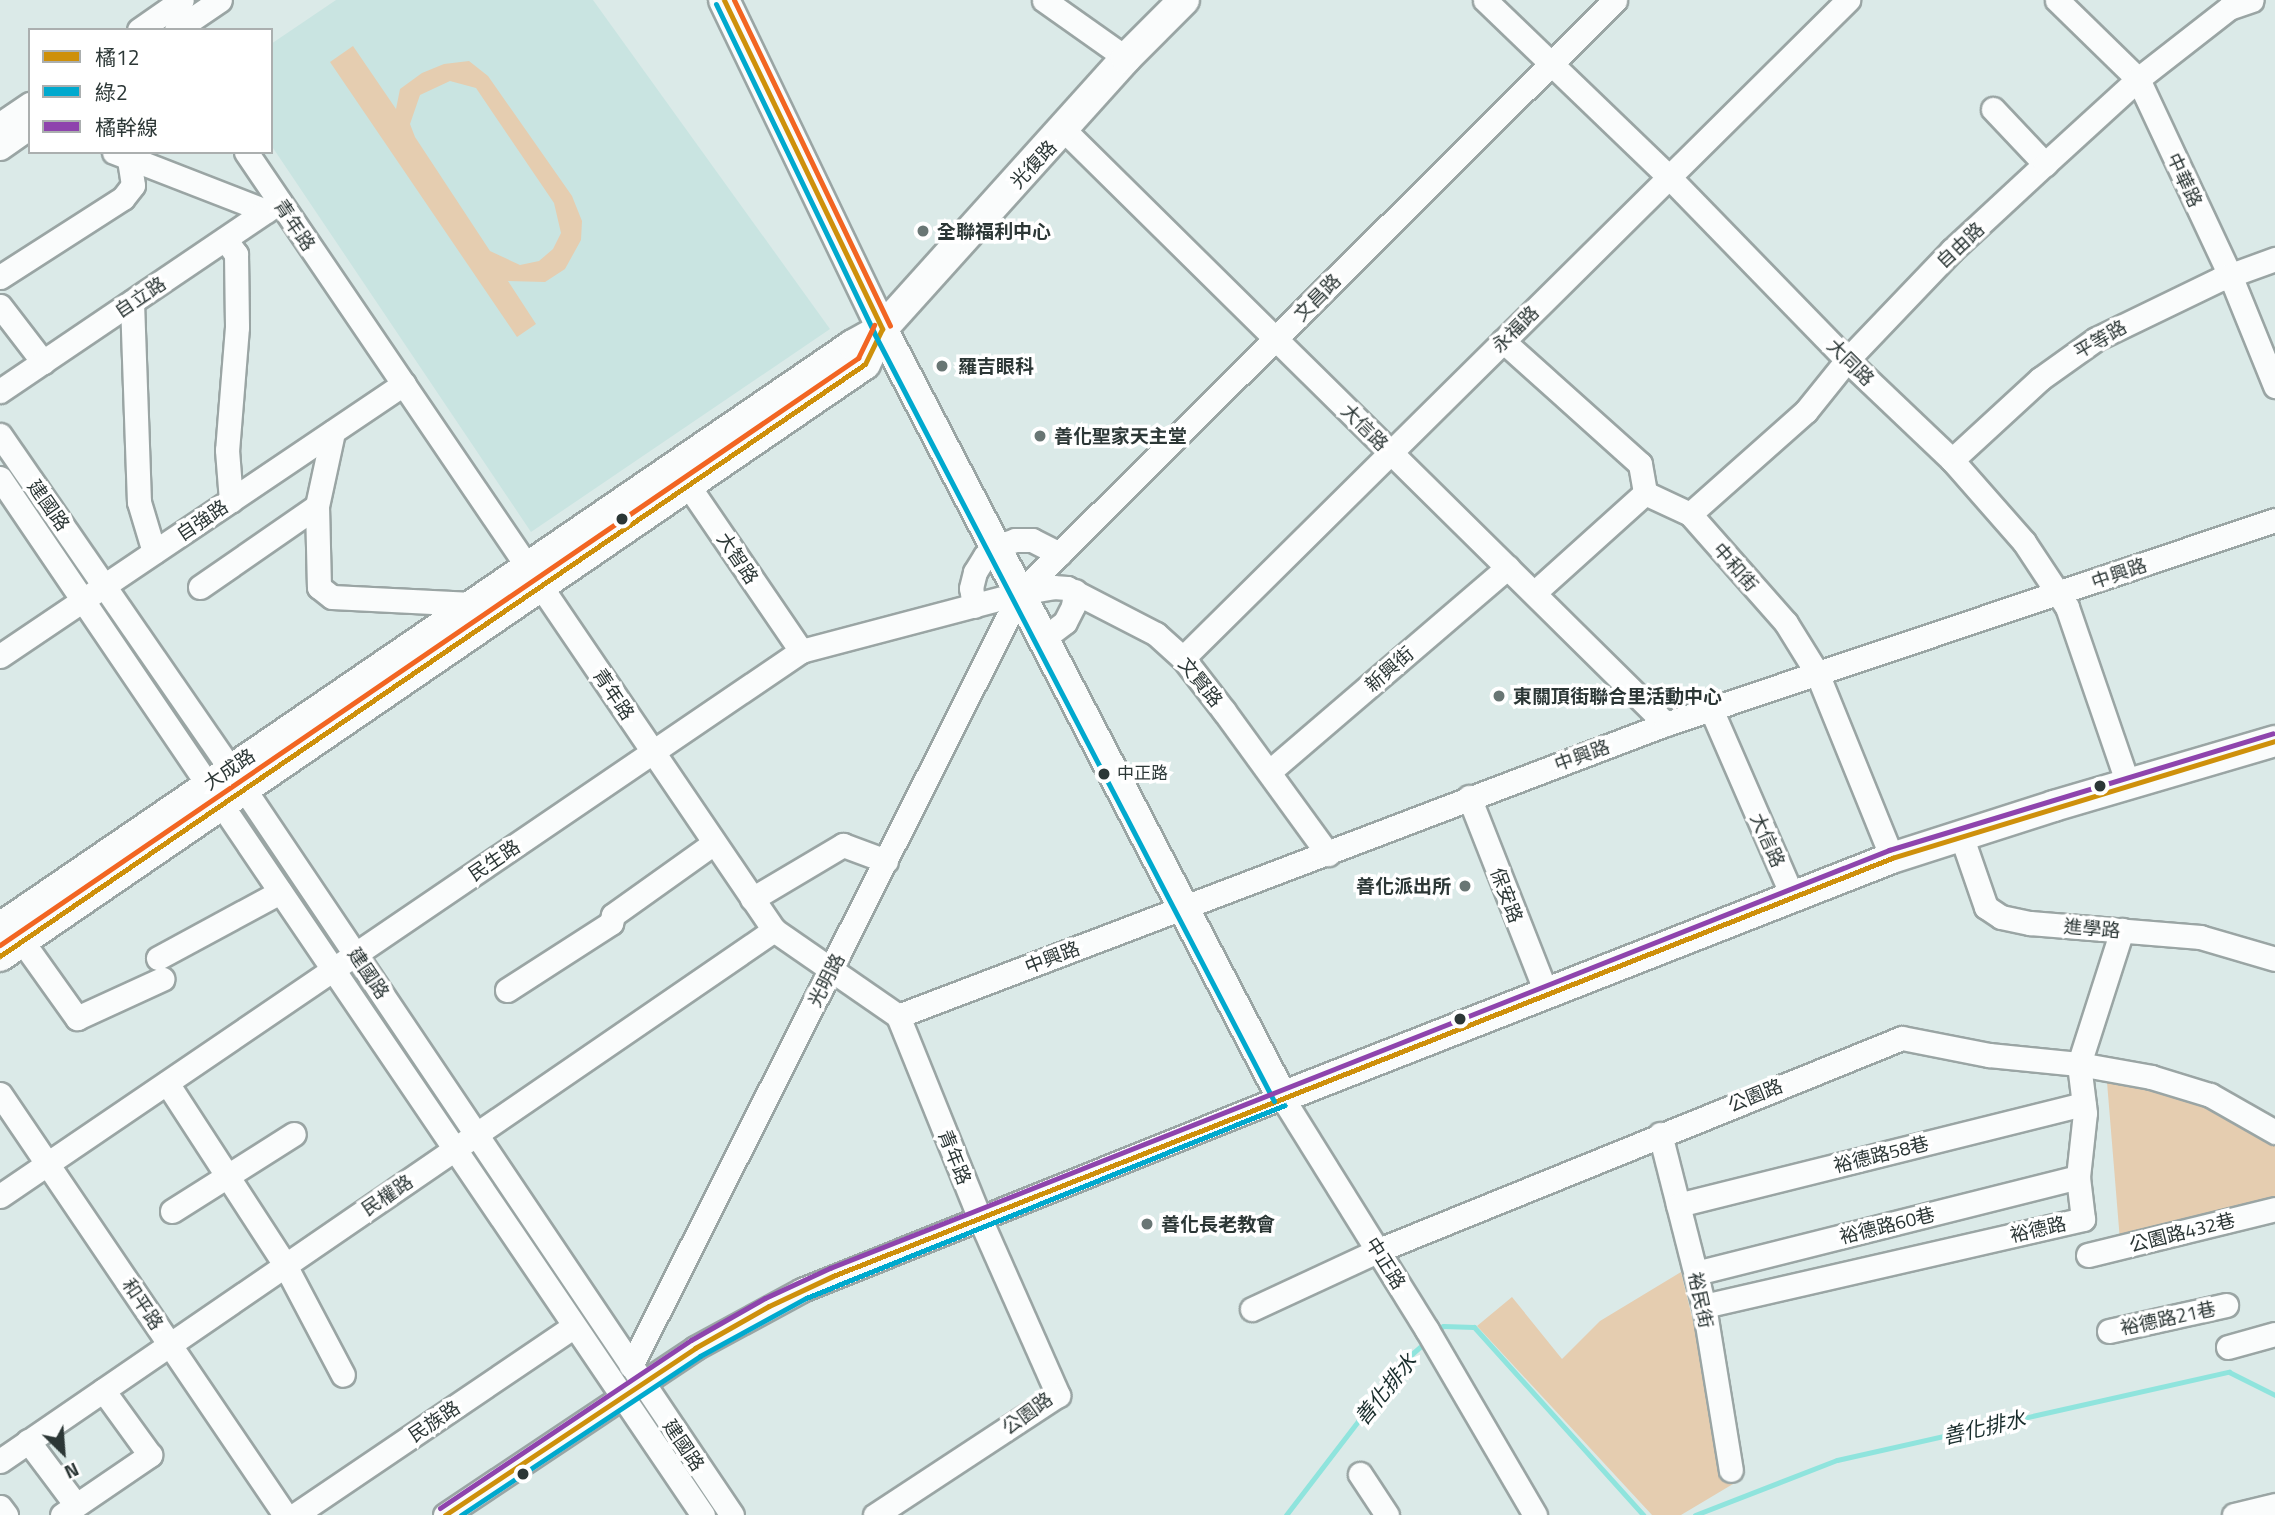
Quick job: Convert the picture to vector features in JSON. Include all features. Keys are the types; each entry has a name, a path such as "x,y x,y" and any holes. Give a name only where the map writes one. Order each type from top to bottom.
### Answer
{"main road":[{"name":"中正路","path":"724,0 882,329 1282,1097"},
{"name":"光復路","path":"882,329 1064,130 1126,58 1184,0"},
{"name":"大成路","path":"226,786 681,475 853,345 882,329"},
{"name":"大成路","path":"7,942 226,786 472,604 534,575"},
{"path":"1282,1097 1892,858 2275,741"}],"street":[{"path":"156,21 182,0"},
{"path":"156,21 220,0"},
{"path":"1044,0 1126,58"},
{"name":"大同路","path":"1485,0 1669,177 1847,360 1952,460 2024,542 2060,592 2087,660 2128,784"},
{"name":"文昌路","path":"1020,593 1615,0"},
{"name":"永福路","path":"1183,658 1848,0"},
{"name":"中華路","path":"2057,0 2138,79 2230,275 2275,386"},
{"name":"自由路","path":"1690,514 1805,411 1847,360 1952,250 2045,164 2138,79 2229,8 2252,0"},
{"path":"1993,109 2045,164"},
{"path":"0,148 18,114"},
{"name":"大信路","path":"1064,130 1666,724"},
{"name":"青年路","path":"247,154 273,207 404,384 774,930 898,1016 980,1219"},
{"path":"0,277 123,198 133,185 121,156"},
{"name":"青年路","path":"121,156 273,207"},
{"name":"自立路","path":"0,391 273,207"},
{"path":"225,239 236,254 237,327 227,450 231,500"},
{"name":"平等路","path":"1952,460 2040,379 2114,328 2230,275 2275,259"},
{"path":"132,302 139,502 155,552"},
{"path":"0,306 43,362"},
{"path":"1503,341 1640,464 1645,493 1534,593"},
{"name":"自強路","path":"0,656 404,384"},
{"path":"333,432 317,506 319,587 332,597 472,604"},
{"name":"建國路","path":"0,435 104,586 226,786 281,892 702,1515"},
{"name":"大智路","path":"681,475 802,651"},
{"name":"建國路","path":"0,478 83,600 356,954 732,1515"},
{"name":"中和街","path":"1645,493 1690,514 1786,623 1817,673 1892,858"},
{"path":"200,587 317,506"},
{"name":"中興路","path":"898,1016 1666,724 2275,520"},
{"path":"974,606 971,587 975,572 985,556 996,547 1025,539 1041,542 1060,554"},
{"name":"新興街","path":"1270,771 1507,567"},
{"name":"文賢路","path":"1020,593 1053,587 1075,591 1156,634 1183,658 1270,771 1328,854"},
{"path":"1044,638 1065,622 1073,606 1075,591"},
{"name":"民生路","path":"0,1196 802,651 1020,593"},
{"name":"光明路","path":"637,1375 831,970 1020,593"},
{"name":"大信路","path":"1711,709 1792,895"},
{"name":"保安路","path":"1469,797 1546,992"},
{"name":"進學路","path":"1961,835 1986,907 2001,917 2030,923 2200,937 2275,958"},
{"path":"507,990 611,923 613,915 714,843"},
{"path":"752,900 843,845 886,861"},
{"path":"7,942 77,1018 281,892"},
{"name":"民權路","path":"0,1461 774,930"},
{"name":"裕德路","path":"1704,1306 2083,1219 2078,1177 2084,1104 2079,1064 2122,930"},
{"name":"公園路","path":"1252,1309 1379,1250 1660,1133 1902,1038 1989,1055 2079,1064 2151,1077 2210,1095 2275,1132"},
{"path":"167,1083 285,1265 343,1375"},
{"name":"和平路","path":"0,1094 285,1515"},
{"path":"445,1515 620,1397 637,1375 695,1348 802,1290 1282,1097"},
{"name":"中正路","path":"1282,1097 1379,1250 1535,1515"},
{"name":"裕德路58巷","path":"1678,1205 2084,1104"},
{"name":"裕民街","path":"1660,1133 1704,1306 1731,1469"},
{"path":"172,1211 294,1134"},
{"name":"裕德路60巷","path":"1696,1273 2078,1177"},
{"name":"公園路432巷","path":"2088,1255 2275,1209"},
{"name":"公園路","path":"875,1515 1058,1395 980,1219"},
{"name":"裕德路21巷","path":"2109,1331 2226,1305"},
{"name":"民族路","path":"295,1515 573,1326"},
{"path":"2228,1347 2275,1334"},
{"path":"29,1441 69,1510 150,1455 103,1390"},
{"path":"1360,1474 1387,1515"},
{"path":"2234,1515 2275,1505"},
{"path":"0,1507 6,1515"}],"shaded area":[{"path":"336,0 593,0 830,329 531,532 273,148 273,43"},
{"path":"353,46 396,109 400,89 422,73 444,64 469,61 488,76 572,196 582,221 581,240 565,269 545,282 508,281 536,324 517,337 330,62","holes":["450,81 476,88 554,203 561,233 553,249 539,261 520,265 490,251 415,137 410,124 420,95"]},
{"path":"2107,1082 2141,1083 2190,1096 2275,1142 2275,1210 2121,1253"},
{"path":"1681,1272 1733,1484 1681,1515 1652,1515 1477,1326 1512,1297 1562,1359 1600,1321"}],"waterway":[{"name":"善化排水","path":"1437,1332 1443,1326 1474,1327 1643,1515"},
{"name":"善化排水","path":"1286,1515 1405,1360 1427,1341"},
{"name":"善化排水","path":"1695,1515 1837,1460 2229,1372 2275,1395"}],"transit line":[{"name":"橘12","path":"724,0 882,329"},
{"path":"734,0 890,325"},
{"name":"綠2","path":"716,4 874,333 1274,1101"},
{"path":"0,945 858,358 874,325"},
{"name":"橘12","path":"0,956 865,364 882,329"},
{"name":"橘幹線","path":"440,1508 691,1340 765,1298 830,1268 1889,850 2273,733"},
{"name":"橘12","path":"445,1515 695,1348 769,1306 833,1276 1892,858 2275,741"},
{"name":"綠2","path":"461,1515 700,1356 806,1298 1285,1105"}],"place":[{"name":"全聯福利中心","path":"923,231"},
{"name":"羅吉眼科","path":"942,366"},
{"name":"善化聖家天主堂","path":"1040,436"},
{"name":"東關頂街聯合里活動中心","path":"1499,696"},
{"name":"中正路","path":"1104,774"},
{"name":"善化派出所","path":"1465,886"},
{"name":"善化長老教會","path":"1147,1224"}]}
